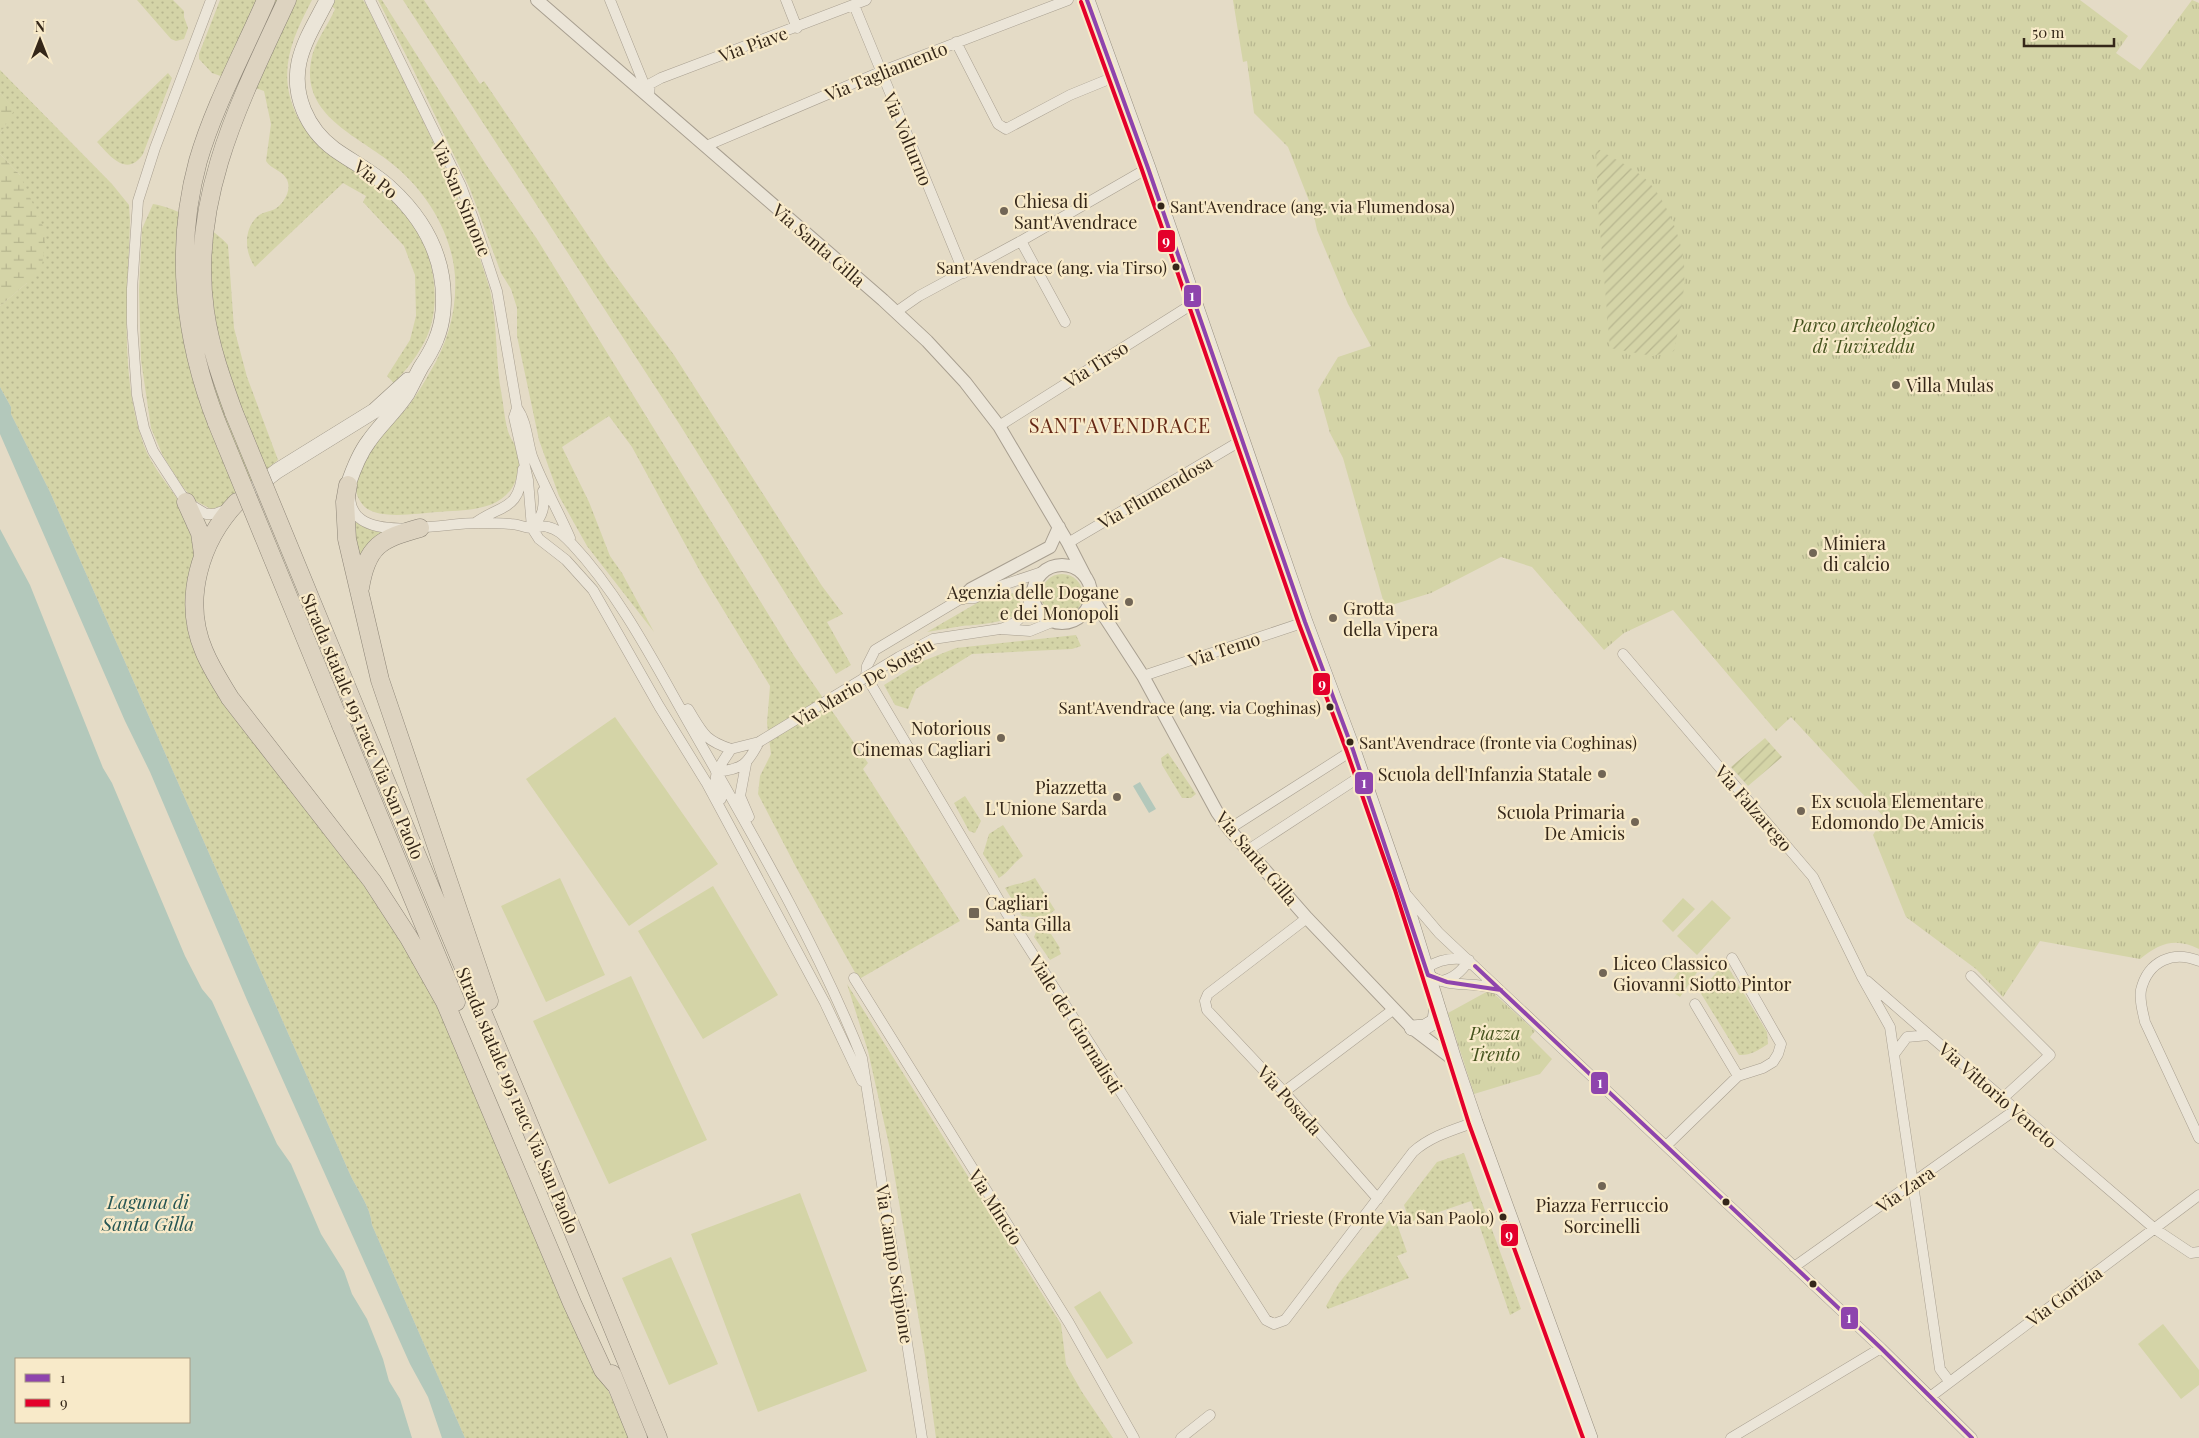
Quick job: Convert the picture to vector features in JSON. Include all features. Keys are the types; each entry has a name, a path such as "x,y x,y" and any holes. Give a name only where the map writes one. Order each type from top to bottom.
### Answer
{"highway":[{"name":"Strada statale 195 racc Via San Paolo","path":"266,0 211,123 198,161 190,197 186,226 186,297 192,343 206,396 638,1438"},
{"name":"Strada statale 195 racc Via San Paolo","path":"287,0 236,109 214,177 203,238 205,310 219,371 234,413 359,717 658,1438"},
{"path":"348,485 345,502 347,539 380,680 497,1025 527,1107 533,1134"},
{"path":"186,502 200,533 203,554"},
{"path":"237,502 223,517 203,554 194,600 197,626 207,658 230,698 372,881 409,938 441,994 497,1121 572,1303 603,1370 616,1384"},
{"path":"359,596 363,569 373,550 390,537 420,528"}],"main road":[{"name":"Via Po","path":"327,0 308,38 299,62 297,84 300,101 306,116 316,131 332,148 389,187 413,212 437,253 442,277 443,311 437,339 406,394 368,441 356,463 348,485"},
{"path":"1087,0 1148,168 1305,622 1353,750 1401,888 1431,975 1454,1060 1475,1122 1590,1438"},
{"name":"Via Po","path":"237,502 277,471 367,416 421,368"},
{"path":"1412,1028 1425,1027 1435,1021 1438,1004"}],"street":[{"path":"212,0 149,165 138,201 132,289 137,395 144,428 153,451 164,472 186,502 201,512 215,514 223,512 237,502"},
{"name":"Via San Simone","path":"370,0 461,186 473,218 497,291 517,408 523,416 532,453 542,480 573,545"},
{"name":"Via Santa Gilla","path":"537,0 649,95 896,312 965,382 999,426 1059,527 1090,586 1091,596 1143,676 1217,812 1229,829 1307,918 1412,1028 1454,1060"},
{"path":"610,0 649,95"},
{"path":"786,0 797,28"},
{"name":"Via Piave","path":"649,95 650,84 661,78 797,28 866,0"},
{"name":"Via Tagliamento","path":"706,146 880,72 1068,0"},
{"name":"Via Volturno","path":"854,5 964,273"},
{"path":"956,42 998,124 1006,129 1070,95 1114,77"},
{"path":"896,312 919,296 964,273 1148,168"},
{"path":"1021,241 1065,322"},
{"name":"Via Tirso","path":"999,426 1194,303"},
{"name":"Via San Simone","path":"517,408 514,417 528,480 532,528"},
{"name":"Via Flumendosa","path":"1068,543 1242,440"},
{"path":"474,523 484,516 506,508 518,494 524,456"},
{"path":"348,485 351,504 356,515 375,526 420,528 474,523 513,524 532,528 541,518 545,503 542,480"},
{"name":"Via Campo Scipione","path":"866,1090 825,1003 706,782 668,721 593,590 566,560 539,539 532,528 546,526 558,531 573,545 603,582 645,648 750,832 816,954 845,1016 862,1058 922,1438"},
{"path":"1056,566 1059,527"},
{"path":"962,598 971,589 1050,547 1059,527"},
{"path":"1086,578 1076,569 1056,566 1042,572 1033,587 1032,595 1038,611 1052,622 1061,623 1078,618 1084,612 1091,596"},
{"name":"Viale dei Giornalisti","path":"1042,572 991,589 975,598 962,598 875,650 867,666 866,676 1010,920 1266,1320 1274,1324 1285,1320 1378,1199"},
{"name":"Via Mario De Sotgiu","path":"732,749 760,742 899,657 933,639 1012,626 1025,613 1032,595"},
{"name":"Via Mario De Sotgiu","path":"1000,629 1030,631 1052,622"},
{"name":"Via Temo","path":"1143,676 1305,622"},
{"name":"Via Campo Scipione","path":"645,648 652,648 701,731 713,743 732,749"},
{"name":"Via Falzarego","path":"1623,654 1813,877 1862,977 1890,1027 1895,1053"},
{"name":"Via Campo Scipione","path":"668,721 678,724 702,765 716,772"},
{"name":"Via Mario De Sotgiu","path":"746,764 760,742"},
{"path":"716,772 732,749"},
{"path":"1229,829 1353,750"},
{"path":"716,772 746,764"},
{"name":"Via Campo Scipione","path":"746,764 740,796 751,822 750,832"},
{"name":"Via Campo Scipione","path":"716,772 714,781 740,835 740,848"},
{"path":"1248,850 1361,776"},
{"path":"1401,888 1439,933 1470,960 1881,1348 1972,1438"},
{"name":"Via Posada","path":"1307,918 1208,994 1205,1001 1207,1010 1284,1092 1378,1199"},
{"path":"2199,961 2186,956 2172,956 2161,962 2150,973 2141,990 2141,1006 2146,1022 2199,1138"},
{"path":"1431,975 1442,960 1460,958 1470,960"},
{"path":"1666,1146 1738,1076 1763,1068 1773,1062 1778,1054 1781,1044 1732,958"},
{"path":"1431,975 1449,980 1470,960"},
{"path":"1431,975 1456,986 1485,985 1501,990"},
{"path":"1971,976 2050,1055 2002,1099"},
{"name":"Via Falzarego","path":"1862,977 1929,1035"},
{"name":"Via Mincio","path":"854,978 1069,1323 1134,1438"},
{"path":"1696,1004 1738,1076"},
{"path":"1284,1092 1394,1009"},
{"name":"Via Vittorio Veneto","path":"1895,1053 1907,1037 1929,1035 2155,1229 2191,1253 2199,1252"},
{"path":"1895,1053 1940,1369 1949,1381"},
{"name":"Via Zara","path":"1794,1267 2015,1110"},
{"path":"1378,1199 1413,1152 1423,1143 1436,1136 1475,1122"},
{"name":"Via Gorizia","path":"1930,1397 2199,1195"},
{"path":"1731,1438 1881,1348"},
{"path":"1181,1438 1210,1415"}],"green space":[{"path":"137,0 173,0 184,11 188,28 184,39 176,41 171,39"},
{"path":"220,0 312,0 293,43 287,72 291,102 298,118 305,129 328,151 384,192 407,213 424,245 434,281 435,300 433,317 421,348 394,383 387,376 410,340 416,316 415,275 404,246 363,202 366,196 343,183 255,267 249,255 247,242 252,222 259,215 275,209 282,203 288,191 288,182 284,175 266,161 271,124 264,91 212,73 199,59 199,54"},
{"path":"325,0 363,0 367,6 439,155 465,217 487,280 493,303 498,370 506,421 510,436 518,451 519,460 517,475 512,488 497,502 488,506 467,510 387,515 369,510 363,505 357,493 357,479 362,465 381,438 410,404 442,350 453,314 455,276 449,245 428,202 396,167 337,124 325,112 315,97 310,81 311,61 315,47 335,9"},
{"path":"378,0 382,0 487,166 537,239 794,656 868,763 863,769 960,921 861,978 857,976 797,869 758,794 760,776 771,754 767,723 770,686 702,575 632,447 609,416 562,447 589,502 610,556 622,573 654,632 587,546 559,496 539,440 517,336 517,308 511,289 501,273 470,189"},
{"path":"403,0 424,0 480,84 484,81 608,265 674,355 822,586 843,614 827,622 851,665 836,674 680,425"},
{"name":"Parco archeologico di Tuvixeddu","path":"1233,0 2080,0 2128,36 2116,53 2140,70 2192,0 2199,3 2199,949 2183,943 2168,944 2154,949 2140,959 2040,941 2003,997 1976,969 1906,917 1873,835 1884,817 1791,717 1776,731 1673,610 1624,633 1604,650 1532,567 1501,557 1431,593 1385,607 1343,458 1330,433 1318,390 1338,357 1371,346 1348,304 1317,230 1313,211 1288,147 1254,113 1247,61 1243,62"},
{"path":"0,70 112,184 129,205 127,333 131,389 135,416 148,456 186,513 196,539 186,595 189,629 363,877 431,987 629,1438 465,1438 372,1225 366,1204 349,1172 50,492 11,414 11,407 0,387 0,306 27,283 20,175 0,154 0,134 14,109 0,93"},
{"path":"168,73 172,78 143,154 137,161 131,164 119,162 97,142"},
{"path":"0,93 15,109 0,134"},
{"path":"1596,148 1631,168 1650,183 1664,204 1680,241 1684,264 1684,285 1674,351 1652,356 1610,348 1598,206"},
{"path":"0,154 20,175 46,233 42,266 27,283 0,306"},
{"path":"153,204 172,209 194,219 222,238 228,245 234,328 247,377 278,460 222,506 211,509 194,500 182,486 163,456 151,428 141,360 139,290 142,229"},
{"path":"358,522 389,533 358,563 353,524"},
{"path":"1058,574 1066,574 1077,580 1083,595 1077,610 1066,616 1058,616 1047,610 1041,599 1041,591 1047,580"},
{"path":"1003,592 1015,594 1021,603 1020,611 1013,616 991,623 927,632 977,603 979,600"},
{"path":"1076,635 1081,646 1072,649 972,654 916,689 908,709 895,705 884,685 923,661 956,648"},
{"path":"615,717 718,864 629,926 526,779"},
{"path":"1765,738 1782,757 1748,786 1731,767"},
{"path":"1168,753 1196,794 1191,798 1182,798 1162,765 1161,758"},
{"path":"965,796 981,821 975,833 969,831 954,803"},
{"path":"1003,825 1023,856 999,878 983,854 989,834"},
{"path":"560,878 605,975 546,1002 501,906"},
{"path":"1035,878 1055,910 1044,918 1022,916 1005,888"},
{"path":"713,886 778,995 703,1039 638,931"},
{"path":"1683,898 1695,909 1673,932 1662,921"},
{"path":"1712,900 1731,918 1697,955 1677,936"},
{"path":"1036,932 1051,934 1060,948 1061,954 1050,960 1034,937"},
{"path":"1685,962 1698,971 1680,997 1667,988"},
{"path":"1725,962 1767,1032 1768,1044 1746,1055 1739,1055 1700,992"},
{"path":"631,976 707,1140 609,1184 533,1021"},
{"path":"847,984 1061,1324 1066,1364 1082,1392 1113,1438 936,1438 925,1356 890,1149 868,1051"},
{"name":"Piazza Trento","path":"1490,990 1535,1031 1530,1037 1552,1059 1540,1074 1474,1094 1448,1013"},
{"path":"1464,1153 1521,1309 1510,1315 1471,1201 1410,1222 1404,1205 1437,1162"},
{"path":"800,1193 867,1371 758,1412 691,1234"},
{"path":"1390,1219 1397,1224 1407,1252 1397,1256 1409,1278 1328,1309 1326,1306 1339,1283"},
{"path":"671,1257 718,1364 669,1385 622,1278"},
{"path":"1100,1291 1133,1343 1107,1359 1074,1307"},
{"path":"2163,1324 2199,1370 2199,1385 2181,1399 2138,1344"}],"water":[{"path":"0,387 11,407 11,414 50,492 349,1172 366,1204 372,1225 465,1438 442,1438 428,1397 410,1364 247,1000 150,772 125,721 0,434"},
{"name":"Laguna di Santa Gilla","path":"0,529 30,585 103,768 112,783 185,956 202,989 212,1001 277,1144 291,1164 321,1234 344,1271 352,1294 367,1319 383,1359 389,1381 400,1399 412,1438 0,1438"},
{"path":"1140,782 1156,809 1149,813 1133,786"}],"transit line":[{"name":"1","path":"1087,0 1148,168 1305,622 1353,750 1428,975 1447,982 1501,990"},
{"name":"9","path":"1081,2 1142,170 1299,624 1347,752 1395,890 1469,1124 1583,1438"},
{"name":"1","path":"1475,966 1881,1348 1972,1438"}],"place":[{"name":"Sant'Avendrace (ang. via Flumendosa)","path":"1161,206"},
{"name":"Chiesa di Sant'Avendrace","path":"1004,211"},
{"name":"Sant'Avendrace (ang. via Tirso)","path":"1176,267"},
{"name":"Villa Mulas","path":"1896,385"},
{"name":"Miniera di calcio","path":"1813,553"},
{"name":"Agenzia delle Dogane e dei Monopoli","path":"1129,602"},
{"name":"Grotta della Vipera","path":"1333,618"},
{"name":"Sant'Avendrace (ang. via Coghinas)","path":"1330,707"},
{"name":"Notorious Cinemas Cagliari","path":"1001,738"},
{"name":"Sant'Avendrace (fronte via Coghinas)","path":"1350,742"},
{"name":"Scuola dell'Infanzia Statale","path":"1602,774"},
{"name":"Piazzetta L'Unione Sarda","path":"1117,797"},
{"name":"Ex scuola Elementare Edomondo De Amicis","path":"1801,811"},
{"name":"Scuola Primaria De Amicis","path":"1635,822"},
{"name":"Cagliari Santa Gilla","path":"974,913"},
{"name":"Liceo Classico Giovanni Siotto Pintor","path":"1603,973"},
{"name":"Piazza Ferruccio Sorcinelli","path":"1602,1186"},
{"name":"Viale Trieste (Fronte Via San Paolo)","path":"1503,1217"}],"district":[{"name":"SANT'AVENDRACE","path":"1120,424"}]}
